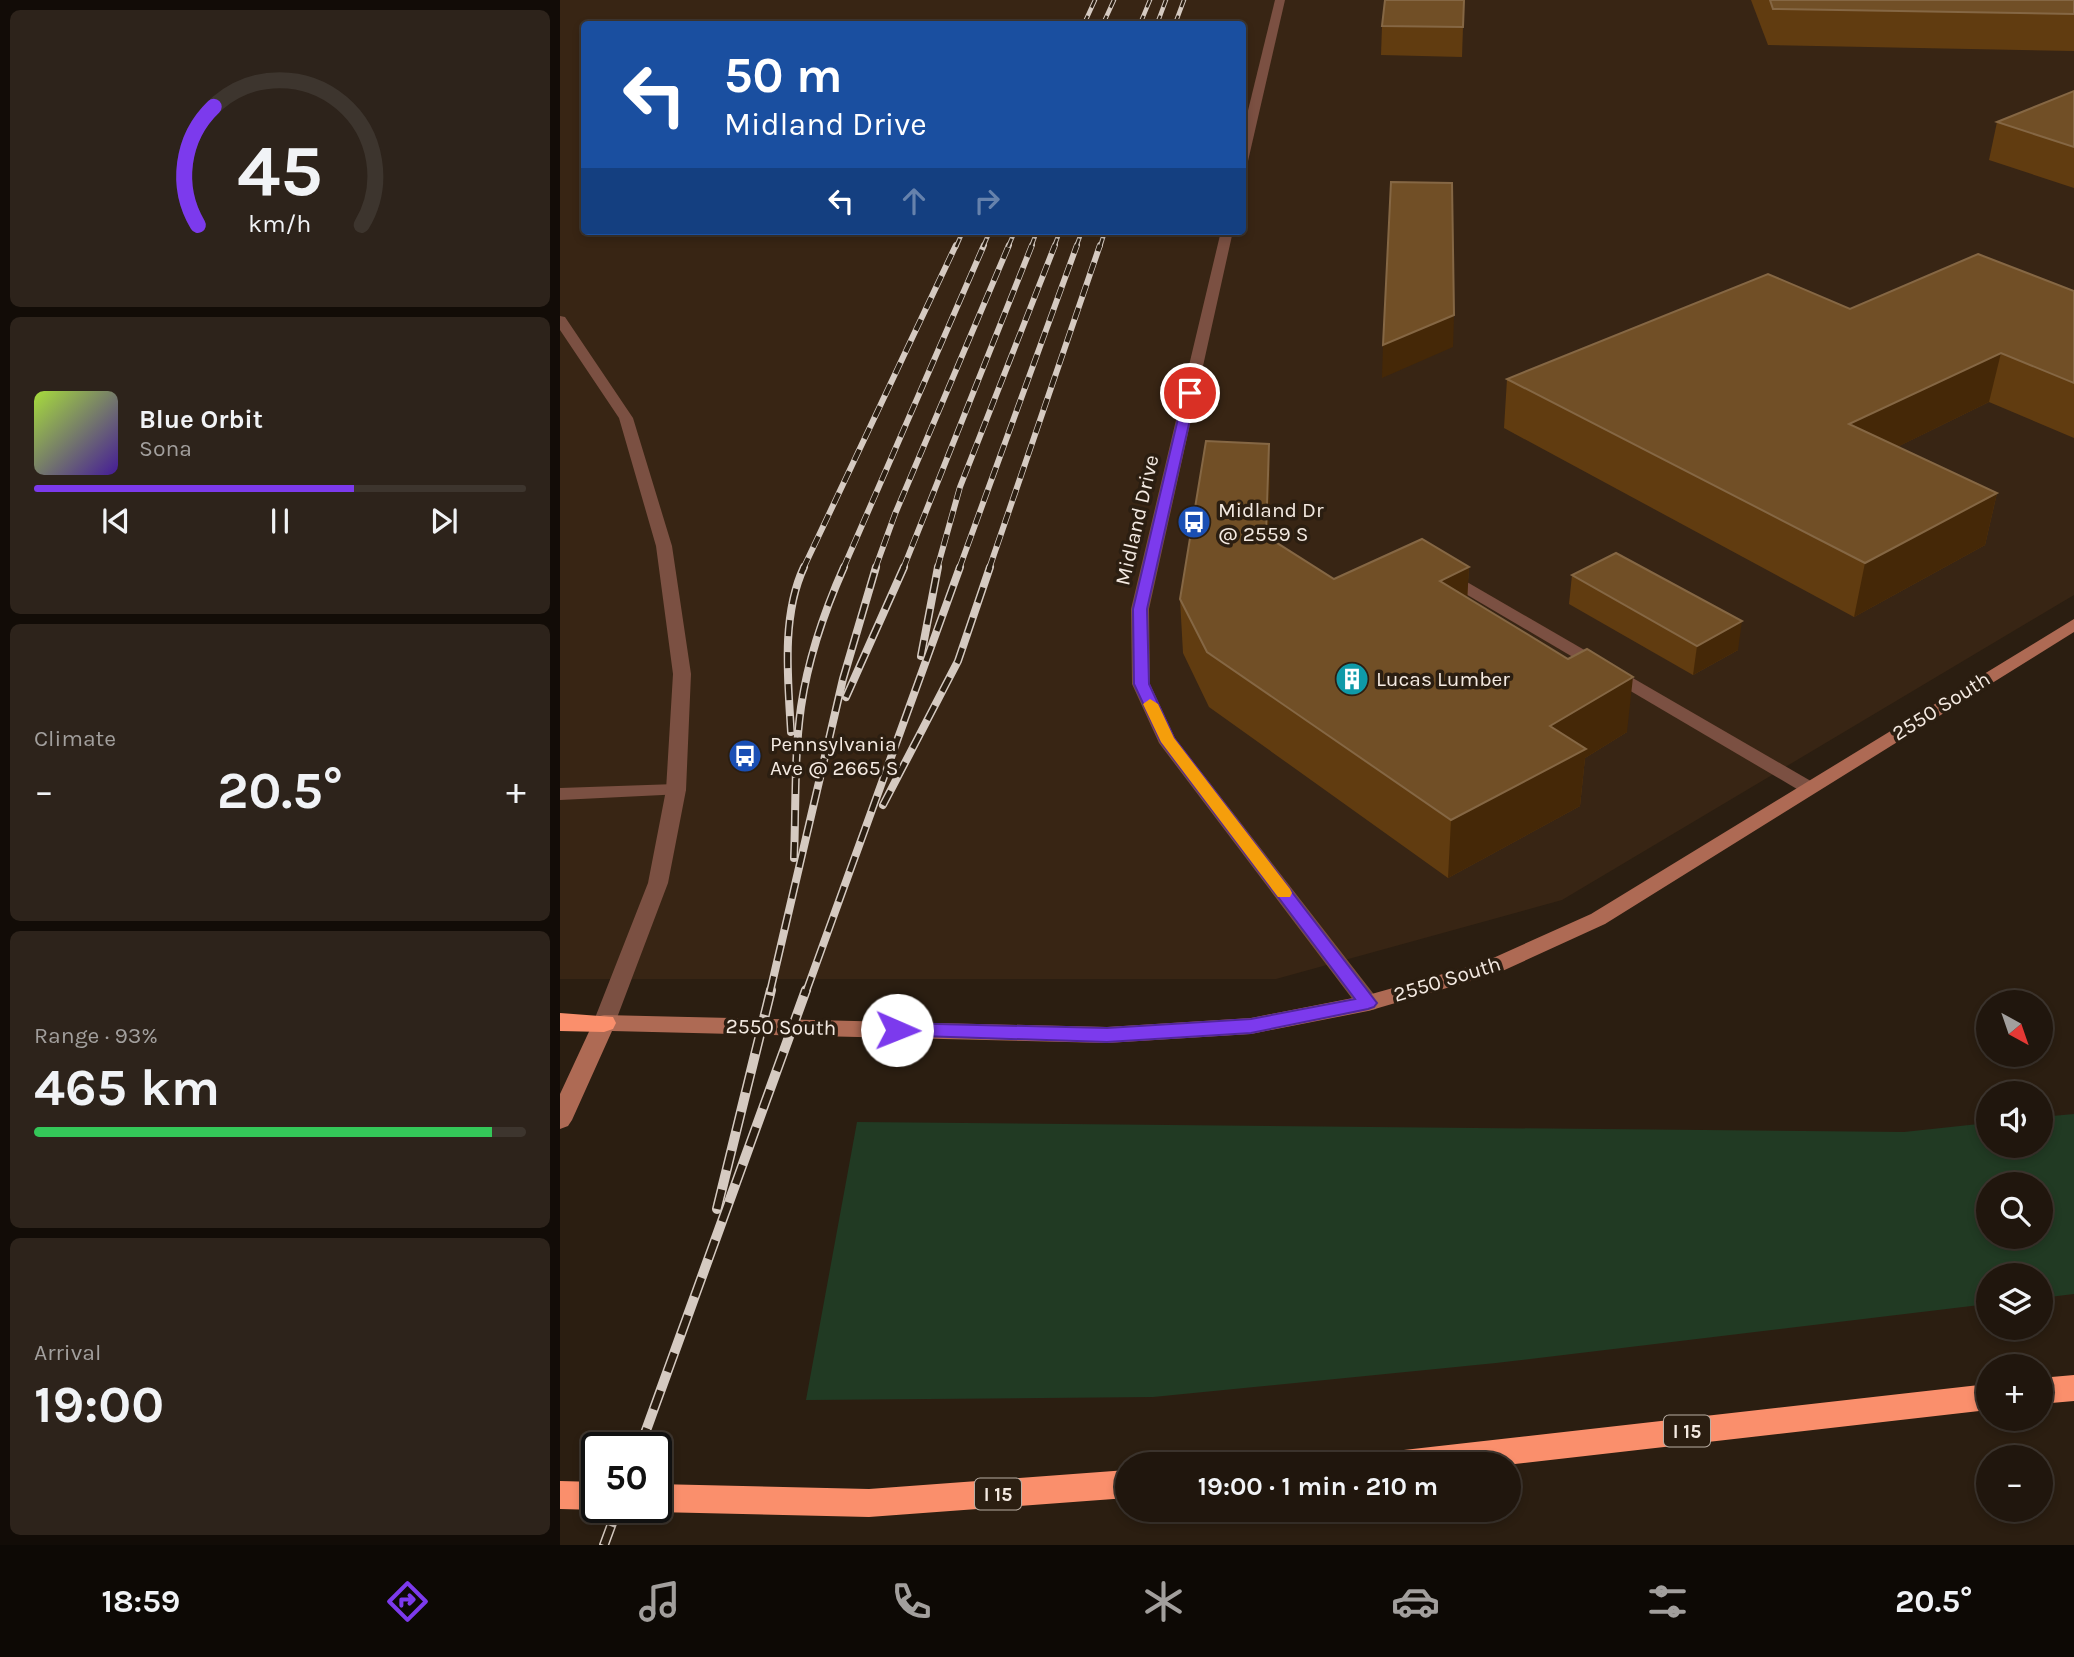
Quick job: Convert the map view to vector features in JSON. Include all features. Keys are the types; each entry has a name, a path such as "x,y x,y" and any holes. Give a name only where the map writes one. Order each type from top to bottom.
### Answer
{"highway":[{"path":"560,1022 604,1023"},
{"path":"2053,1390 2074,1388"},
{"name":"I 15","path":"1501,1452 1976,1398"},
{"name":"I 15","path":"672,1498 869,1503 1115,1485"},
{"path":"560,1495 581,1496"}],"main road":[{"name":"2550 South","path":"604,1023 1107,1035 1251,1026 1368,1003 1490,968 1598,919 2074,624"},
{"path":"560,1119 604,1023"}],"street":[{"path":"1246,145 1280,0"},
{"name":"Midland Drive","path":"1226,235 1140,609 1141,684 1166,739 1368,1003"},
{"path":"560,320 626,418 664,546 682,674 676,790 658,883 604,1023"},
{"path":"1433,568 1809,788"},
{"path":"560,794 676,790"}],"shaded area":[{"path":"560,0 2074,0 2074,595 1562,900 1276,979 560,979"}],"green space":[{"path":"2074,1114 2074,1294 2053,1297 2053,1263 1976,1263 1976,1305 1496,1363 1153,1397 806,1400 857,1122 1904,1132 1976,1124 1976,1158 2053,1158 2053,1116"}],"building":[{"path":"1385,0 1464,0 1463,27 1382,26"},
{"path":"1770,0 2074,0 2074,14 1773,9"},
{"path":"2074,91 2074,147 1997,122"},
{"path":"1391,182 1452,183 1454,315 1383,345"},
{"path":"1978,254 2074,291 2074,383 2001,353 1849,424 1997,493 1865,563 1507,379 1768,274 1850,309"},
{"name":"Lucas Lumber","path":"1206,441 1269,444 1266,536 1334,579 1422,539 1469,567 1440,581 1568,659 1587,649 1633,677 1550,726 1586,749 1451,820 1207,652 1180,599"},
{"path":"1616,553 1742,621 1697,646 1572,575"}],"railway":[{"path":"1085,21 1095,0"},
{"path":"1104,21 1114,0"},
{"path":"1141,21 1150,0"},
{"path":"1158,21 1166,0"},
{"path":"1176,21 1184,0"},
{"path":"956,247 961,235"},
{"path":"983,247 988,235"},
{"path":"1008,247 1013,235"},
{"path":"1031,247 1036,235"},
{"path":"1054,247 1058,235"},
{"path":"1076,247 1080,235"},
{"path":"1100,247 1104,235"},
{"path":"803,569 956,245"},
{"path":"843,569 984,245"},
{"path":"875,569 895,514 1009,245"},
{"path":"903,569 1032,245"},
{"path":"937,569 960,487 1055,245"},
{"path":"959,569 1077,245"},
{"path":"989,569 1100,245"},
{"path":"791,732 789,627 792,606 804,567"},
{"path":"794,858 797,745 804,689 818,636 844,567"},
{"path":"770,992 843,679 876,567"},
{"path":"846,697 904,567"},
{"path":"921,656 938,567"},
{"path":"806,992 960,567"},
{"path":"883,805 958,661 990,567"},
{"path":"717,1209 771,990"},
{"path":"645,1432 806,990"},
{"path":"604,1545 612,1523"}],"slow traffic":[{"path":"1150,704 1166,739 1284,893"}],"place":[{"name":"Midland Dr @ 2559 S","path":"1194,522"},
{"name":"Lucas Lumber","path":"1352,679"},
{"name":"Pennsylvania Ave @ 2665 S","path":"745,756"}],"route":[{"path":"897,1030 1107,1035 1251,1026 1368,1003 1166,739 1141,684 1140,609 1190,393"}]}
